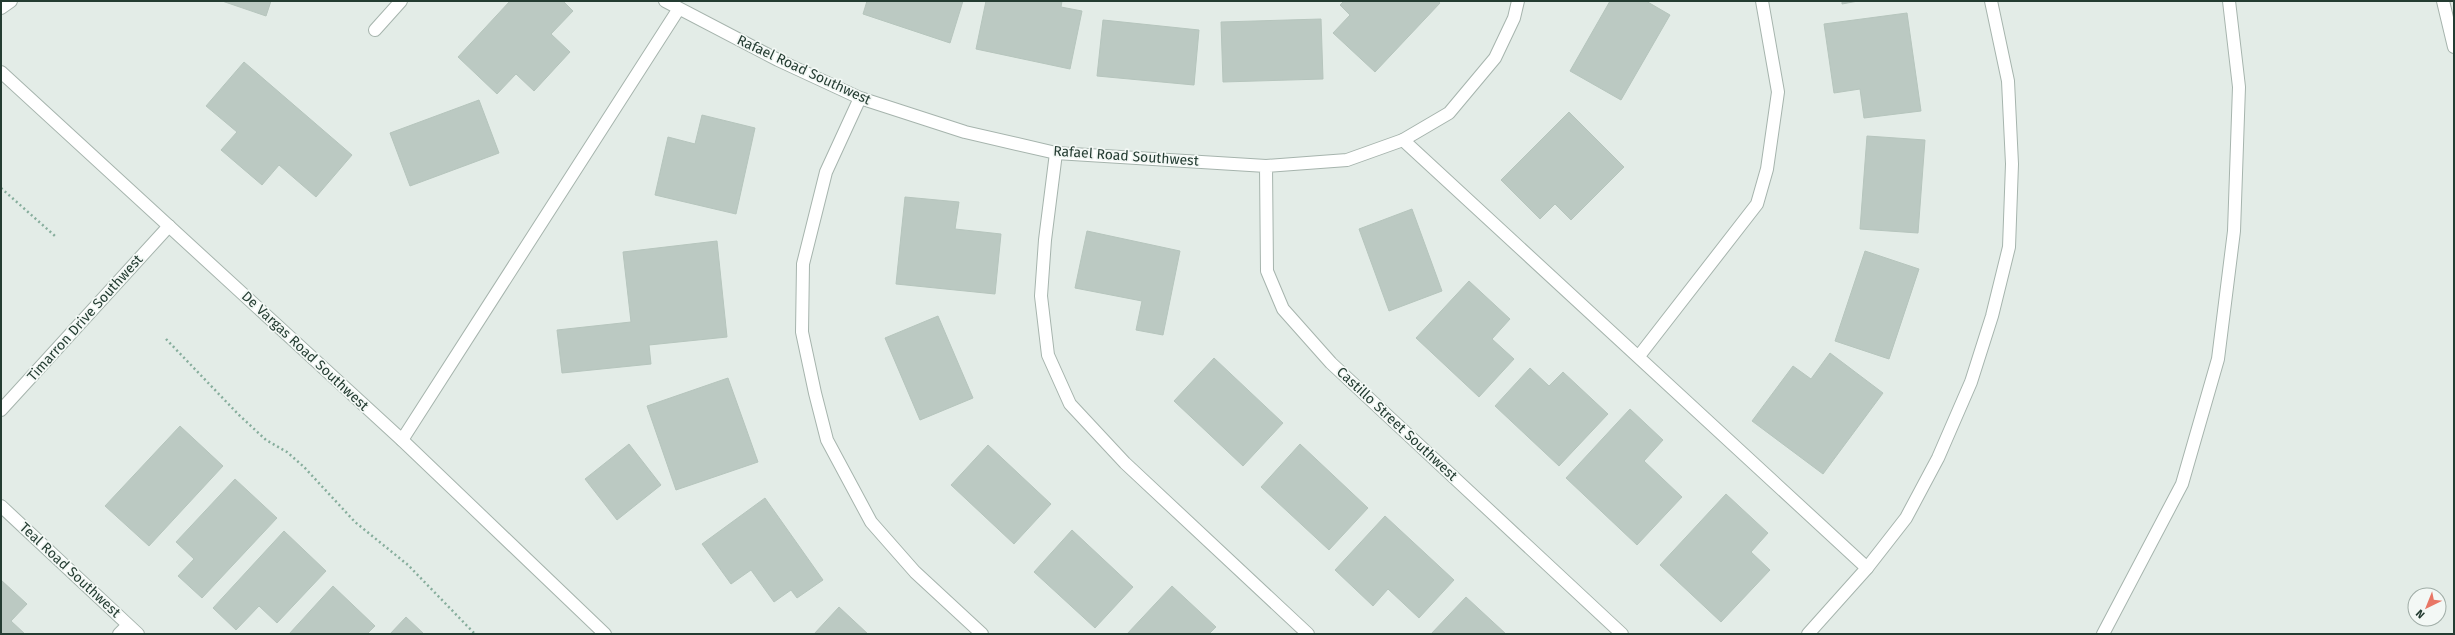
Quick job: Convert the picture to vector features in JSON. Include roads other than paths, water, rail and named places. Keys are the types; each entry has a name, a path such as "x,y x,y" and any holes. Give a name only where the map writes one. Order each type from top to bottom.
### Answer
{"street":[{"path":"1,8 11,1"},
{"path":"375,30 401,1"},
{"name":"Rafael Road Southwest","path":"665,1 678,10 860,98 965,132 1056,153 1266,166 1347,160 1403,140 1449,113 1495,58 1514,18 1518,1"},
{"path":"1639,356 1757,204 1767,170 1778,92 1762,1"},
{"path":"1808,634 1867,568 1906,518 1938,458 1971,382 1992,316 2009,247 2012,164 2008,81 1991,1"},
{"path":"2103,634 2182,484 2218,359 2234,231 2239,87 2228,1"},
{"path":"2443,1 2454,47"},
{"path":"402,440 678,10"},
{"name":"De Vargas Road Southwest","path":"1,72 402,440 605,634"},
{"path":"860,98 826,172 803,264 802,332 815,393 827,440 871,522 915,572 982,634"},
{"path":"1403,140 1639,356 1867,568"},
{"path":"1056,153 1045,240 1041,296 1048,355 1070,404 1125,463 1308,634"},
{"name":"Castillo Street Southwest","path":"1266,166 1267,271 1283,309 1331,363 1622,634"},
{"name":"Timarron Drive Southwest","path":"1,410 169,226"},
{"name":"Teal Road Southwest","path":"1,506 138,634"},
{"path":"119,634 128,625"}]}
